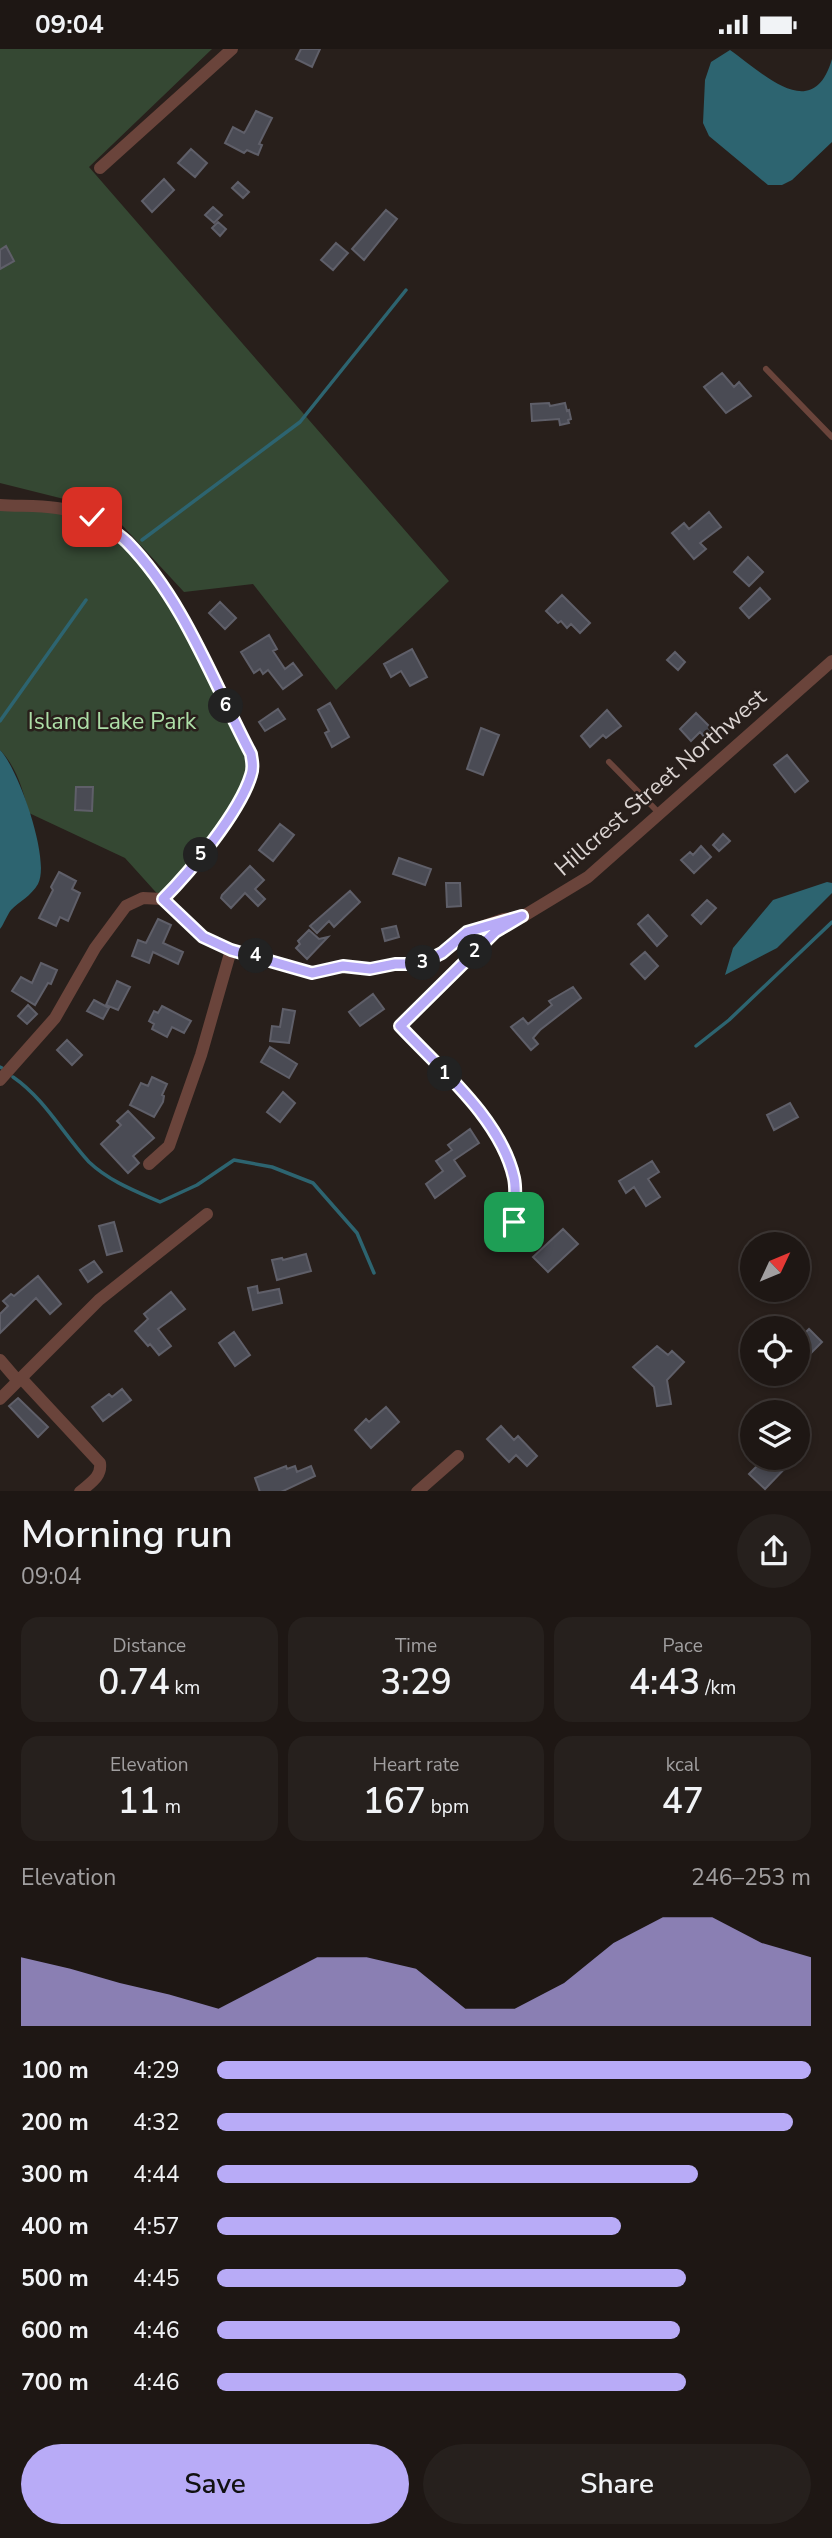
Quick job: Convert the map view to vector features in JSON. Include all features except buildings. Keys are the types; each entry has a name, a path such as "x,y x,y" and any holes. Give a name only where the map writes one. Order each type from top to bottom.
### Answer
{"street":[{"path":"100,168 232,49"},
{"path":"0,505 66,509 92,517 125,539 149,566 178,610 251,754 253,765 239,801 184,878 163,899 143,898 126,906 95,949 55,1018 0,1080"},
{"name":"Hillcrest Street Northwest","path":"163,899 203,937 231,950 312,973 343,966 370,969 395,964 420,964 442,953 467,932 522,916 588,877 832,661"},
{"path":"514,1222 515,1180 496,1135 484,1116 400,1026 495,932 522,916"},
{"path":"149,1164 169,1146 201,1055 231,950"},
{"path":"0,1399 99,1300 207,1214"},
{"path":"0,1360 100,1463 101,1471 81,1491"},
{"path":"418,1491 458,1456"}],"lane":[{"path":"766,369 832,437"},
{"path":"610,762 660,815"}],"green space":[{"path":"0,49 212,49 89,167 449,581 336,690 253,584 184,592 108,510 0,483"},
{"name":"Island Lake Park","path":"0,505 92,517 149,566 251,754 248,783 162,899 125,858 29,813 15,772 0,750"}],"water":[{"path":"730,50 772,80 786,88 800,91 813,89 824,79 832,59 832,142 792,180 782,185 768,185 709,136 703,123 705,80 711,62"},
{"path":"0,750 15,775 31,815 41,872 38,884 11,910 0,929"},
{"path":"827,882 832,883 832,893 777,948 725,975 733,948 773,900"}],"waterway":[{"path":"142,540 300,422 406,290"},
{"path":"0,721 86,600"},
{"path":"696,1046 729,1020 832,922"},
{"path":"13,1077 35,1096 97,1169 123,1185 160,1202 197,1185 234,1160 272,1167 313,1183 357,1233 374,1273"}],"route":[{"path":"92,517 125,539 149,566 178,610 251,754 251,775 239,801 184,878 163,899 203,937 231,950 312,973 343,966 370,969 395,964 420,964 442,953 467,932 504,919 522,916 495,932 400,1026 484,1116 496,1135 506,1153 515,1180 514,1222"}]}
